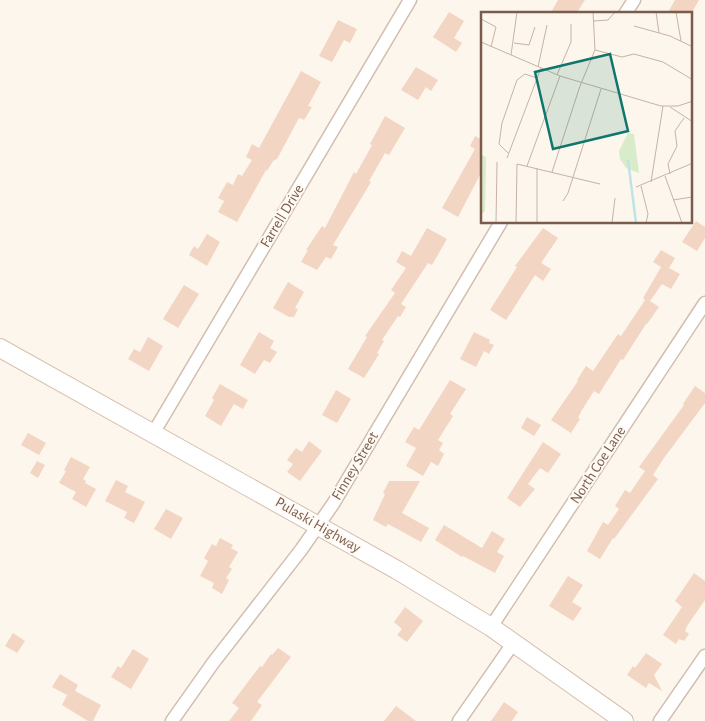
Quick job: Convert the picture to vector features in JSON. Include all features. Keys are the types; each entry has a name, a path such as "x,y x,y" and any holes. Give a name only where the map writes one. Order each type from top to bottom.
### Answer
{"main road":[{"name":"Pulaski Highway","path":"0,348 154,432 397,570 514,642 624,721"}],"street":[{"name":"Farrell Drive","path":"154,432 410,0"},
{"path":"627,12 634,0"},
{"name":"Finney Street","path":"172,721 213,662 319,525 500,224"},
{"name":"North Coe Lane","path":"491,627 705,303"},
{"path":"459,721 514,642"},
{"path":"660,721 704,660"}],"building":[{"path":"558,0 585,0 577,12 551,12"},
{"path":"675,0 699,0 692,12 668,12"},
{"path":"449,12 464,21 454,38 462,43 456,52 433,37"},
{"path":"338,20 357,29 350,43 344,40 332,62 319,56"},
{"path":"416,67 438,80 431,91 426,87 418,100 401,90"},
{"path":"301,71 321,82 308,106 312,107 304,120 299,118 277,159 266,170 237,222 218,212 224,201 218,198 227,182 233,185 238,174 242,176 252,160 246,157 252,144 259,148"},
{"path":"385,116 405,128 389,155 385,153 369,181 371,182 333,245 338,247 331,259 326,257 317,270 301,262 308,250 306,250 322,226 325,228 354,172 356,174 372,145 370,144"},
{"path":"475,136 481,139 481,173 458,217 442,208 475,149 470,146"},
{"path":"696,221 705,227 705,238 697,251 682,242"},
{"path":"427,228 447,239 432,265 428,263 401,304 406,307 382,340 384,341 377,353 379,354 364,378 348,369 367,337 365,336 395,293 391,290 406,268 396,262 402,251 411,256"},
{"path":"543,228 558,238 541,263 551,269 543,281 535,275 506,320 490,310 517,267 515,266"},
{"path":"207,234 220,242 207,266 189,255 194,246 198,249"},
{"path":"661,250 675,258 669,268 680,274 671,289 662,284 650,301 659,307 623,360 621,359 599,394 594,391 571,433 551,420 586,366 593,371 618,334 621,336 645,300 643,298 661,267 653,262"},
{"path":"288,282 304,292 295,308 298,309 294,317 289,317 273,308"},
{"path":"184,285 199,294 178,328 163,319"},
{"path":"259,332 274,341 270,348 277,352 270,363 264,360 255,374 240,365"},
{"path":"474,332 490,340 489,343 494,345 489,354 484,351 476,367 460,359"},
{"path":"148,337 163,346 149,371 128,359 134,349 140,352"},
{"path":"450,380 466,389 450,414 453,416 438,440 443,443 439,450 444,454 438,466 431,462 423,476 406,466 416,448 405,442 414,427 419,430"},
{"path":"220,384 248,400 243,409 234,404 221,426 205,416"},
{"path":"695,386 705,393 705,403 653,475 658,479 613,538 600,559 587,551 603,522 608,525 619,509 615,506 625,490 630,493 645,471 639,467 684,405"},
{"path":"336,390 351,399 337,423 322,415"},
{"path":"527,417 541,425 534,436 521,428"},
{"path":"28,433 46,443 39,455 21,445"},
{"path":"309,441 322,451 300,481 287,472 293,464 287,460 296,448 302,452"},
{"path":"543,442 561,454 548,473 540,468 528,484 535,489 520,507 507,498"},
{"path":"71,457 90,467 83,479 86,481 85,483 96,489 86,507 72,499 76,492 59,483"},
{"path":"37,461 45,465 38,478 30,473"},
{"path":"116,480 128,486 125,492 145,502 134,523 124,518 127,512 105,501"},
{"path":"389,481 420,481 402,513 429,528 421,542 388,524 386,527 373,520"},
{"path":"166,509 183,518 171,539 154,529"},
{"path":"444,525 482,548 492,531 505,539 497,552 504,556 495,573 462,557 435,540"},
{"path":"220,538 233,545 231,548 238,552 229,567 232,569 226,578 229,580 222,594 212,588 214,583 200,576 208,561 204,558 212,544 216,546"},
{"path":"694,573 705,581 705,600 687,626 685,631 689,634 684,641 679,639 676,644 663,635 682,607 675,601"},
{"path":"568,576 583,585 572,602 582,608 573,621 549,606"},
{"path":"405,607 423,621 407,642 397,635 402,629 394,622"},
{"path":"13,633 25,641 17,653 5,646"},
{"path":"278,648 291,657 257,702 262,705 251,721 229,721 239,708 232,703 260,666 262,667"},
{"path":"133,649 149,659 131,689 111,677 118,666 121,668"},
{"path":"646,653 662,664 654,675 662,691 649,683 646,688 627,675"},
{"path":"60,674 78,685 75,691 101,705 93,721 88,721 62,705 67,695 52,687"},
{"path":"504,702 518,712 512,721 491,721"},
{"path":"396,706 416,721 384,721"}]}
